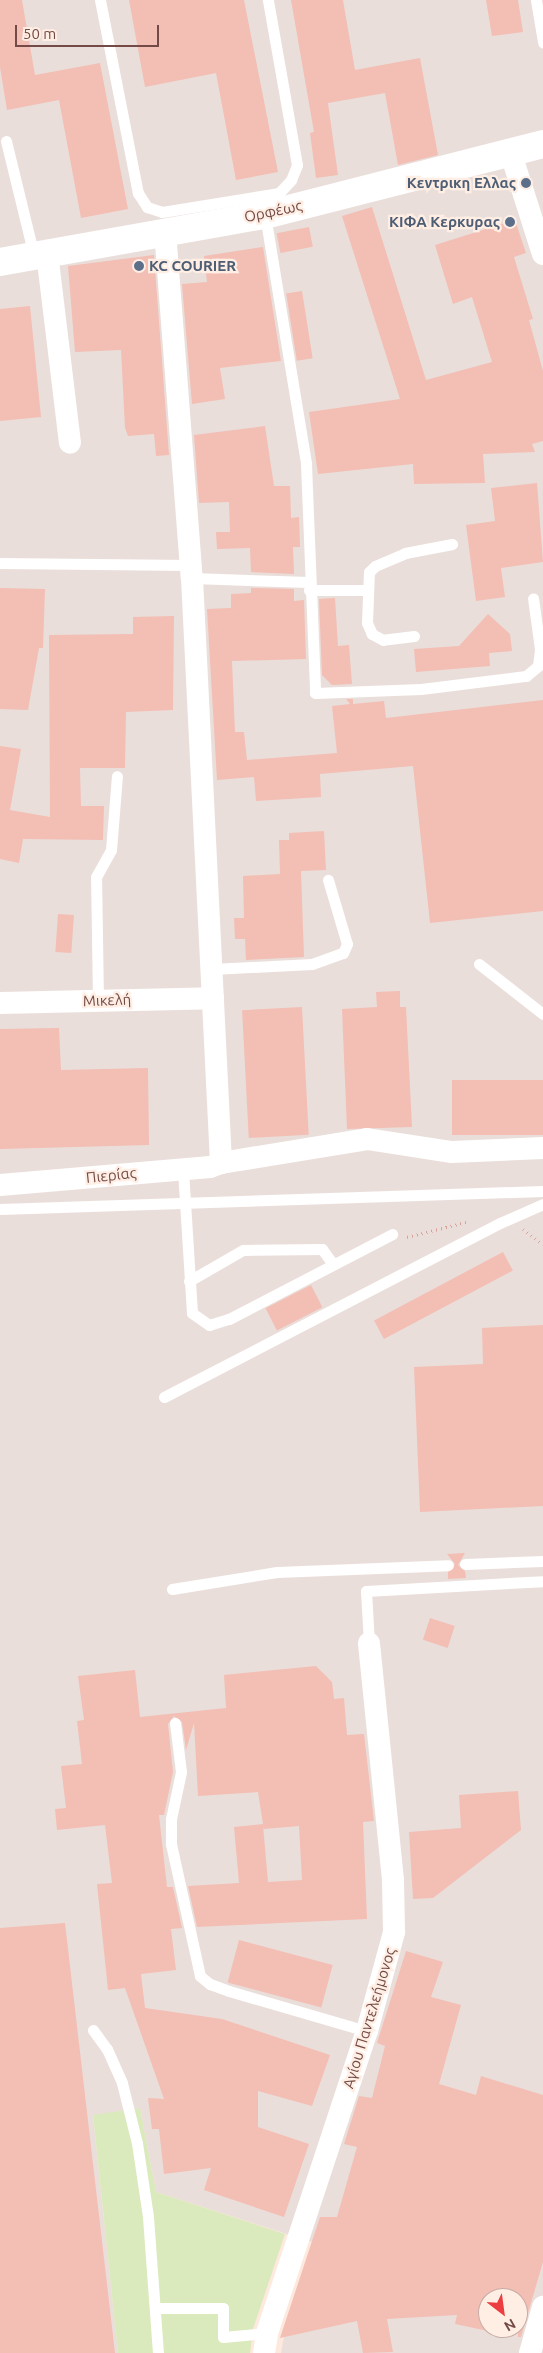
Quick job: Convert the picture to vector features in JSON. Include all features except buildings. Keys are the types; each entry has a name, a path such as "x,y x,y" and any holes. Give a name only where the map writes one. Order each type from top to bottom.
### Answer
{"street":[{"name":"Ορφέως","path":"0,262 165,231 265,215 511,154 543,144"},
{"path":"511,154 543,254"},
{"path":"165,231 191,572 221,1162"},
{"path":"40,255 70,443"},
{"name":"Μικελή","path":"0,1003 213,998"},
{"name":"Πιερίας","path":"0,1185 183,1170 221,1162 368,1139 452,1152 543,1148"},
{"name":"Αγίου Παντελεήμονος","path":"265,2343 366,2031 394,1932 394,1880 369,1642"},
{"path":"530,2353 543,2307"}],"lane":[{"path":"100,0 138,193 147,207 162,212 279,193 291,180 297,165 268,0"},
{"path":"536,0 543,42"},
{"path":"6,141 40,255"},
{"path":"265,215 306,464 310,519 309,586 315,693 422,689 526,676 538,666 540,649 533,598"},
{"path":"414,636 383,640 372,634 367,622 369,572 386,560 405,553 452,544"},
{"path":"0,563 191,572 309,586 367,590"},
{"path":"98,1000 96,877 111,850 117,776"},
{"path":"212,969 312,964 343,952 347,944 328,880"},
{"path":"479,964 543,1014"},
{"path":"183,1170 192,1313 209,1325 229,1319 332,1263 392,1234"},
{"path":"0,1209 184,1201 543,1191"},
{"path":"164,1397 500,1223 543,1204"},
{"path":"189,1281 243,1250 322,1249 332,1263"},
{"path":"465,1564 543,1561"},
{"path":"172,1589 277,1572 448,1565"},
{"path":"369,1642 366,1591 543,1581"},
{"path":"175,1724 181,1772 171,1819 171,1844 200,1976 210,1984 229,1991 366,2031"},
{"path":"93,2030 107,2049 122,2083 137,2143 148,2217 158,2353"},
{"path":"155,2308 223,2308 223,2337 265,2343"}],"path":[{"path":"392,1234 404,1238 452,1225"}],"shaded area":[{"path":"0,0 543,0 543,2353 281,2353 286,2325 312,2242 156,2192 140,2108 93,2116 118,2353 0,2353"}],"green space":[{"path":"140,2108 156,2192 285,2234 253,2329 250,2353 118,2353 93,2115"}],"place":[{"name":"Κεντρικη Ελλας","path":"526,183"},
{"name":"ΚΙΦΑ Κερκυρας","path":"510,222"},
{"name":"KC COURIER","path":"139,266"}]}
